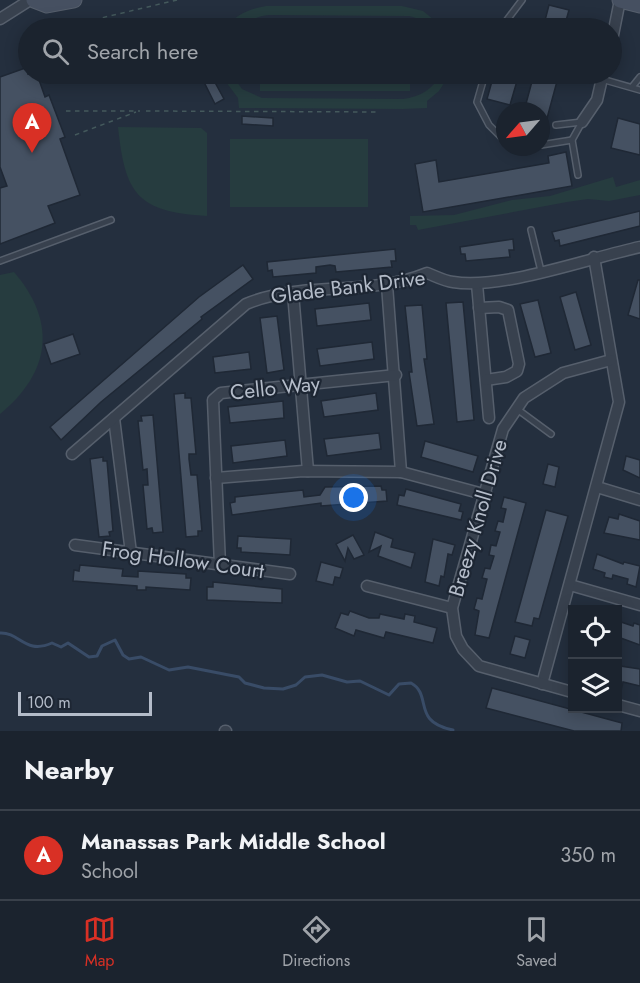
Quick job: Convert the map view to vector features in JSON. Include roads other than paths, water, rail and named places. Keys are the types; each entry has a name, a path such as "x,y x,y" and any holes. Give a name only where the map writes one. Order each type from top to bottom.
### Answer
{"street":[{"path":"0,19 32,0 47,5 74,0"},
{"path":"622,18 632,2"},
{"path":"582,122 597,100 601,84"},
{"name":"Glade Bank Drive","path":"72,454 246,304 270,294 387,285 427,273 452,282 477,284 640,247"},
{"path":"542,684 619,402 594,257"},
{"path":"477,284 489,418"},
{"path":"387,285 396,375 401,472"},
{"path":"293,293 308,471"},
{"path":"479,308 499,307 508,310 519,364 517,371 486,380"},
{"name":"Breezy Knoll Drive","path":"568,691 478,666 463,649 456,636 452,608 487,495 503,429 524,398 563,373 611,360"},
{"name":"Cello Way","path":"220,565 213,400 221,393 396,375"},
{"path":"114,418 131,553"},
{"path":"216,478 308,471 401,472 487,495"},
{"path":"597,487 640,500"},
{"name":"Frog Hollow Court","path":"75,546 290,574"},
{"path":"570,585 640,605"},
{"path":"367,586 452,608"},
{"path":"622,706 640,711"}],"lane":[{"path":"508,18 522,0"},
{"path":"632,87 640,77"},
{"path":"622,83 640,90"},
{"path":"482,84 477,102 489,125 496,132"},
{"path":"556,125 582,122"},
{"path":"578,175 572,140 582,122"},
{"path":"550,144 572,140"},
{"path":"0,261 111,220"},
{"path":"531,230 541,271"},
{"path":"517,409 551,434"}],"waterway":[{"path":"0,633 35,646 52,643 61,647 68,643 89,657 97,656 102,646 115,640 123,655 129,659 141,657 169,670 188,667 239,677 245,683 264,688 283,689 296,685 305,677 322,675 347,682 360,681 389,695 399,684 411,683 421,694 424,708 432,721 453,730"}],"place":[{"name":"Manassas Park Middle School","path":"32,153"}]}
